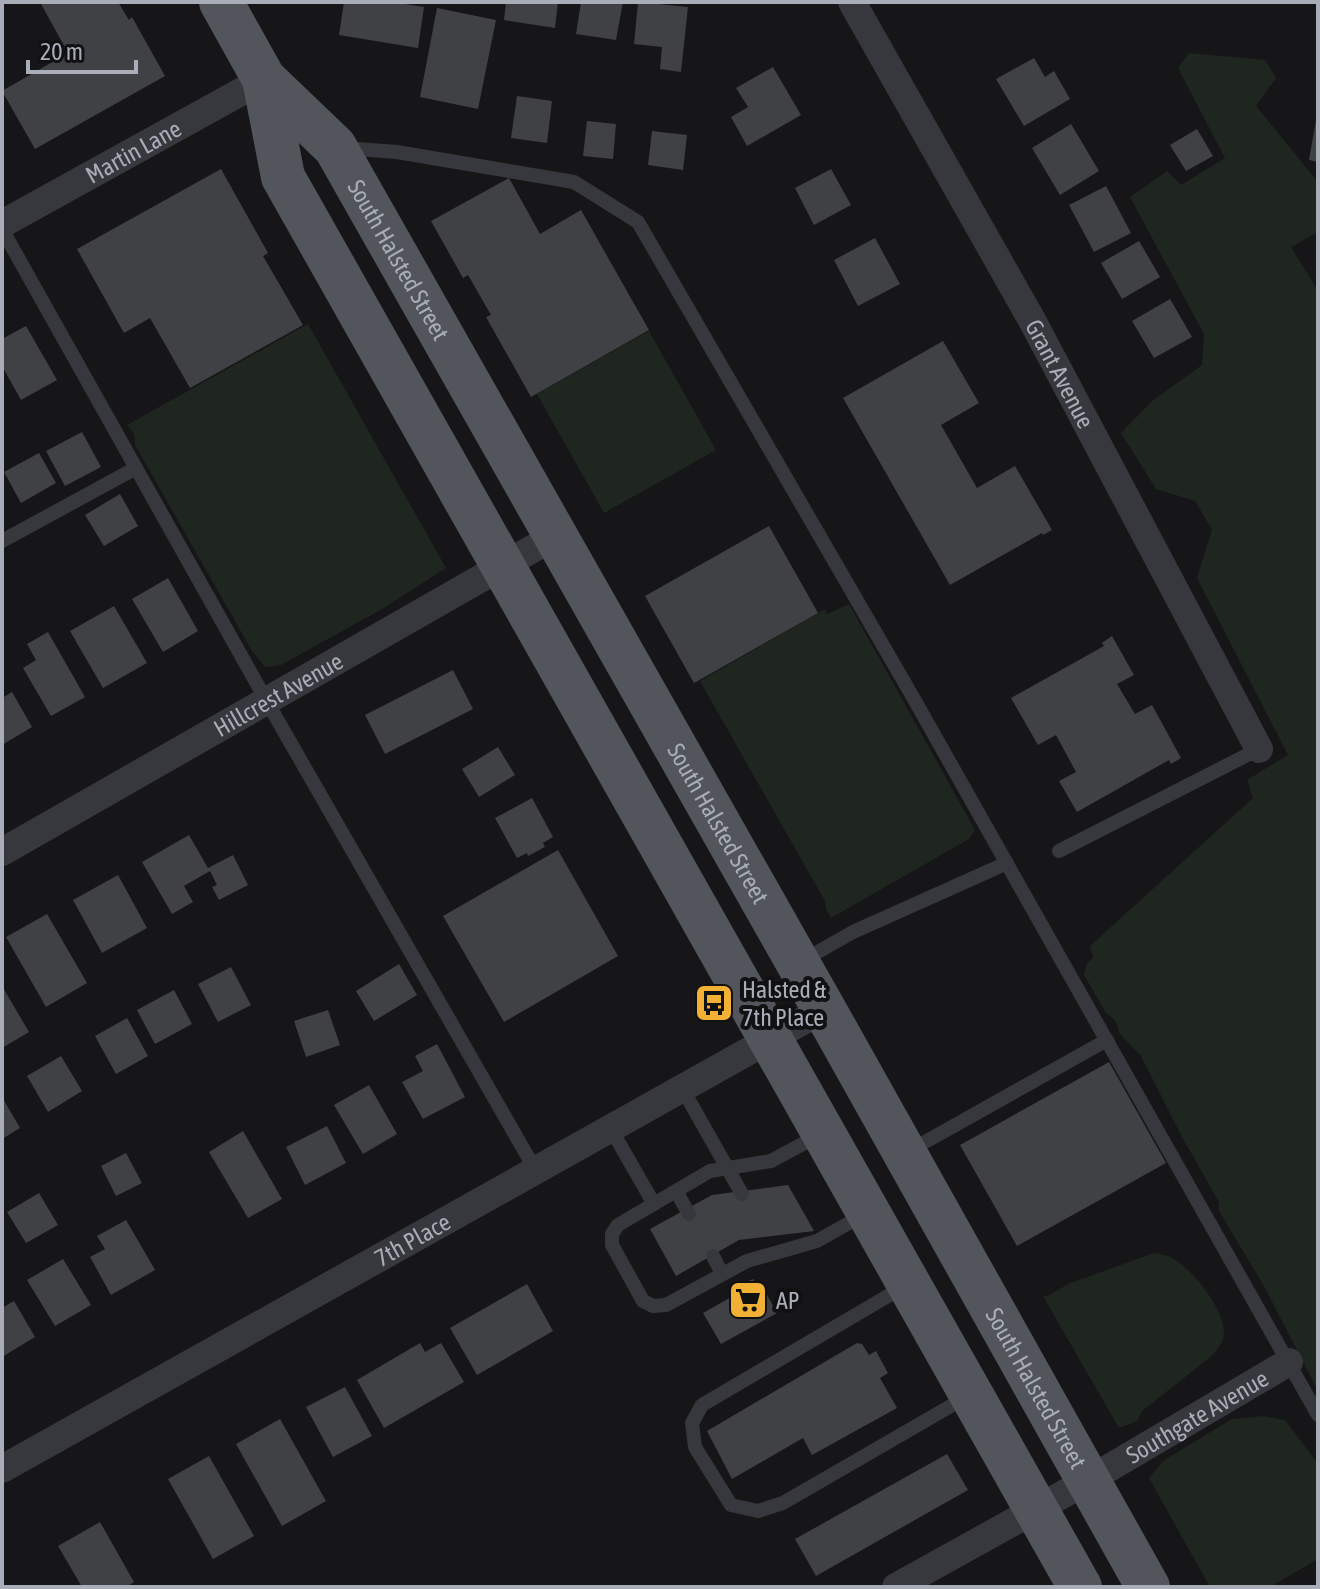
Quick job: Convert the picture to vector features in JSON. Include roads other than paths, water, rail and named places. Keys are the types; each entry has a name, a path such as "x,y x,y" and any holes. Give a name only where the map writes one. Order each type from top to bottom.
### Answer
{"main road":[{"name":"South Halsted Street","path":"221,2 264,79 335,147 1148,1587"},
{"name":"South Halsted Street","path":"264,79 283,177 1080,1587"}],"street":[{"name":"Grant Avenue","path":"852,2 1033,322 1259,749"},
{"name":"Martin Lane","path":"2,226 264,79"},
{"name":"Hillcrest Avenue","path":"2,852 555,536"},
{"name":"7th Place","path":"2,1469 824,1009"},
{"name":"Southgate Avenue","path":"896,1587 1087,1481 1289,1362"}],"lane":[{"path":"335,147 397,152 574,182 638,222 1007,863 1318,1415"},
{"path":"2,226 266,700 536,1171"},
{"path":"2,541 136,468"},
{"path":"1059,851 1259,749"},
{"path":"798,964 853,932 1007,863"},
{"path":"904,1154 1107,1040"},
{"path":"682,1088 742,1194"},
{"path":"611,1129 654,1204"},
{"path":"824,1132 771,1161 710,1171 618,1225 612,1234 612,1245 643,1301 653,1306 666,1305 747,1261 817,1241 869,1212"},
{"path":"676,1191 689,1214"},
{"path":"767,1239 775,1253"},
{"path":"713,1256 722,1274"},
{"path":"909,1284 702,1405 692,1423 695,1447 731,1505 758,1511 783,1503 971,1394"}],"place":[{"name":"Halsted & 7th Place","path":"714,1003"},
{"name":"AP","path":"748,1300"}]}
